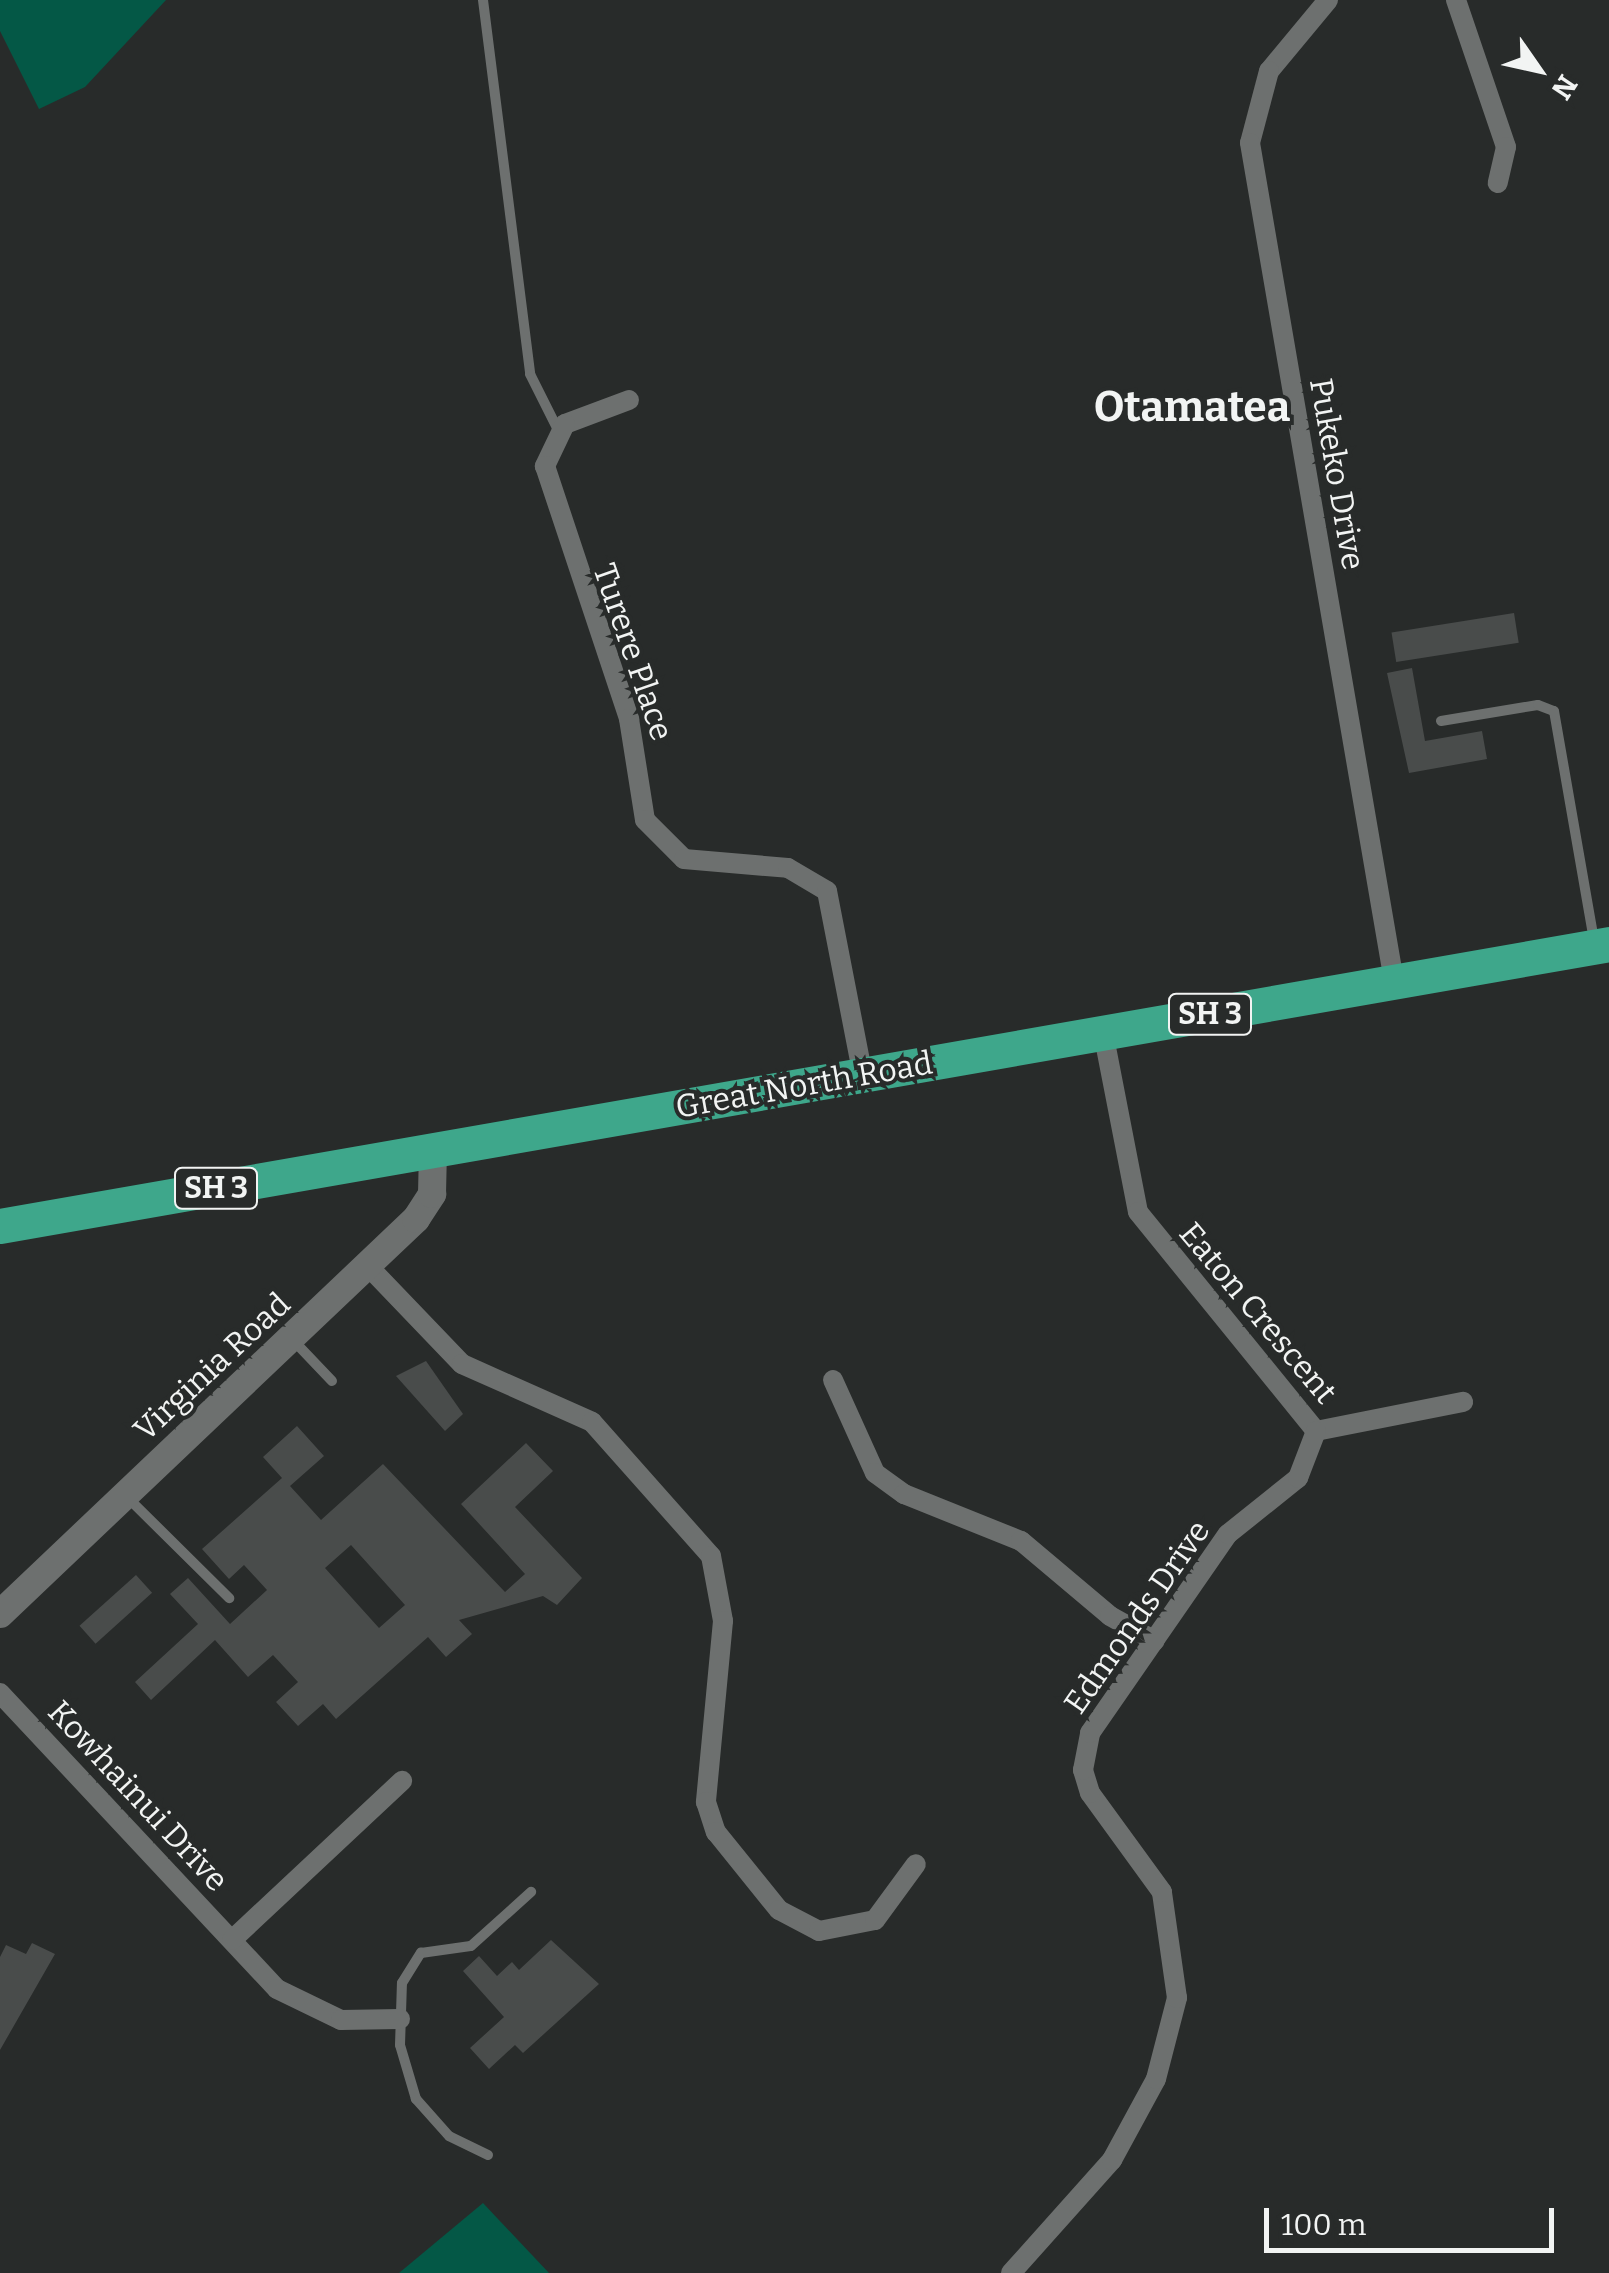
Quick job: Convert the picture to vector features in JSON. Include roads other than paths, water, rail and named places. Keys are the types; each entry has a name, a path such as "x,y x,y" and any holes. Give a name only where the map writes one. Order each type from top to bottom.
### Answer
{"highway":[{"name":"Great North Road","path":"0,1226 1602,945"}],"street":[{"name":"Pukeko Drive","path":"1328,0 1269,70 1250,143 1394,981"},
{"path":"1456,0 1506,146 1498,183"},
{"path":"558,430 629,400"},
{"name":"Turere Place","path":"558,430 547,484 630,719 645,820 684,859 788,868 827,891 863,1076"},
{"name":"Eaton Crescent","path":"1102,1032 1138,1212 1316,1431 1463,1402"},
{"name":"Virginia Road","path":"0,1614 370,1266 432,1194 433,1151"},
{"path":"370,1266 462,1364 592,1422 712,1556 723,1621 706,1802 716,1832 779,1910 819,1931 875,1920 916,1864"},
{"path":"833,1380 876,1473 904,1494 1021,1542 1110,1616 1156,1641"},
{"name":"Edmonds Drive","path":"1011,2273 1112,2160 1170,2039 1177,1960 1162,1892 1083,1770 1090,1733 1228,1534 1298,1478 1316,1431"},
{"name":"Kowhainui Drive","path":"0,1693 232,1940 314,2013 400,2019"},
{"name":"Kowhainui Drive","path":"232,1940 402,1780"}],"lane":[{"path":"483,0 530,374 558,430"},
{"path":"1441,721 1538,705 1554,711 1602,945"},
{"path":"292,1339 332,1381"},
{"path":"126,1496 229,1598"},
{"path":"488,2155 449,2136 416,2099 400,2019 402,1984 421,1953 472,1946 532,1892"}],"district":[{"name":"Otamatea","path":"1192,407"}]}
